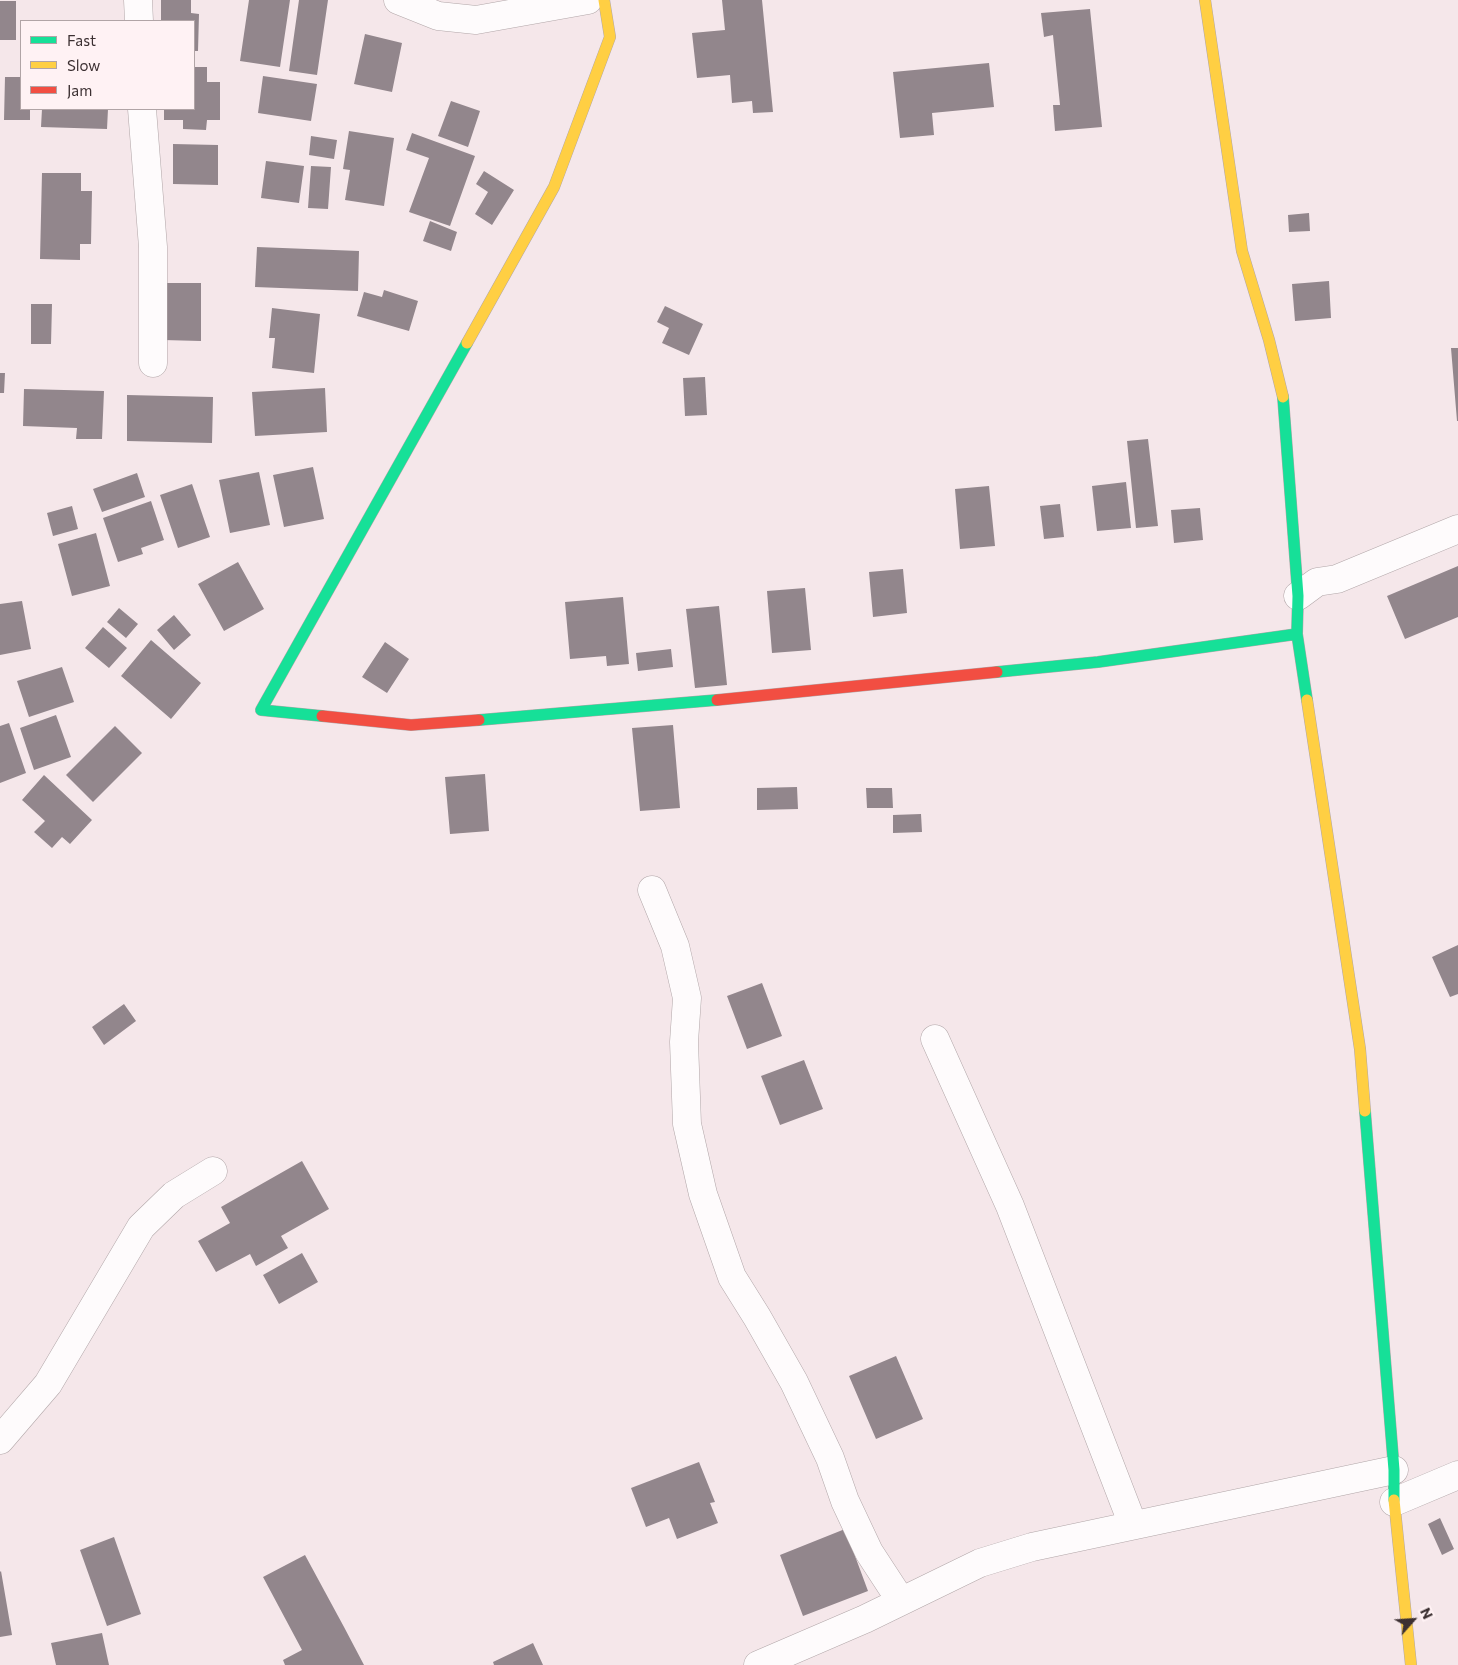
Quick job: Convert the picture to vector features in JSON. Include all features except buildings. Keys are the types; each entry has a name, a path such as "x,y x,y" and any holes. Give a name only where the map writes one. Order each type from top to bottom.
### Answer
{"street":[{"path":"138,0 139,20"},
{"path":"398,0 438,16 476,20 588,0"},
{"path":"604,0 610,37 554,188 261,710 411,725 440,723 653,706 1098,662 1297,634"},
{"path":"1205,0 1242,251 1284,401 1298,596 1297,634 1360,1048 1394,1470 1394,1502 1411,1665"},
{"path":"142,110 153,248 153,363"},
{"path":"1298,596 1317,582 1337,579 1458,529"},
{"path":"652,890 675,946 687,998 684,1042 687,1124 703,1194 732,1277 794,1382 830,1458 845,1501 869,1552 901,1601"},
{"path":"935,1039 1010,1206 1133,1525"},
{"path":"0,1440 48,1384 78,1337 141,1227 174,1194 213,1171"},
{"path":"758,1665 865,1619 980,1563 1032,1547 1394,1470"},
{"path":"1394,1502 1458,1475"}],"traffic: fast":[{"path":"322,716 261,710 467,343"},
{"path":"1283,397 1298,596 1297,634 1307,700"},
{"path":"997,672 1098,662 1297,634"},
{"path":"479,720 717,700"},
{"path":"1365,1111 1394,1470 1394,1500"}],"traffic: slow":[{"path":"467,343 554,187 610,37 604,0"},
{"path":"1205,0 1242,251 1269,340 1283,397"},
{"path":"1307,700 1360,1049 1365,1111"},
{"path":"1394,1500 1411,1665"}],"traffic: jam":[{"path":"717,700 997,672"},
{"path":"322,716 411,725 479,720"}]}
